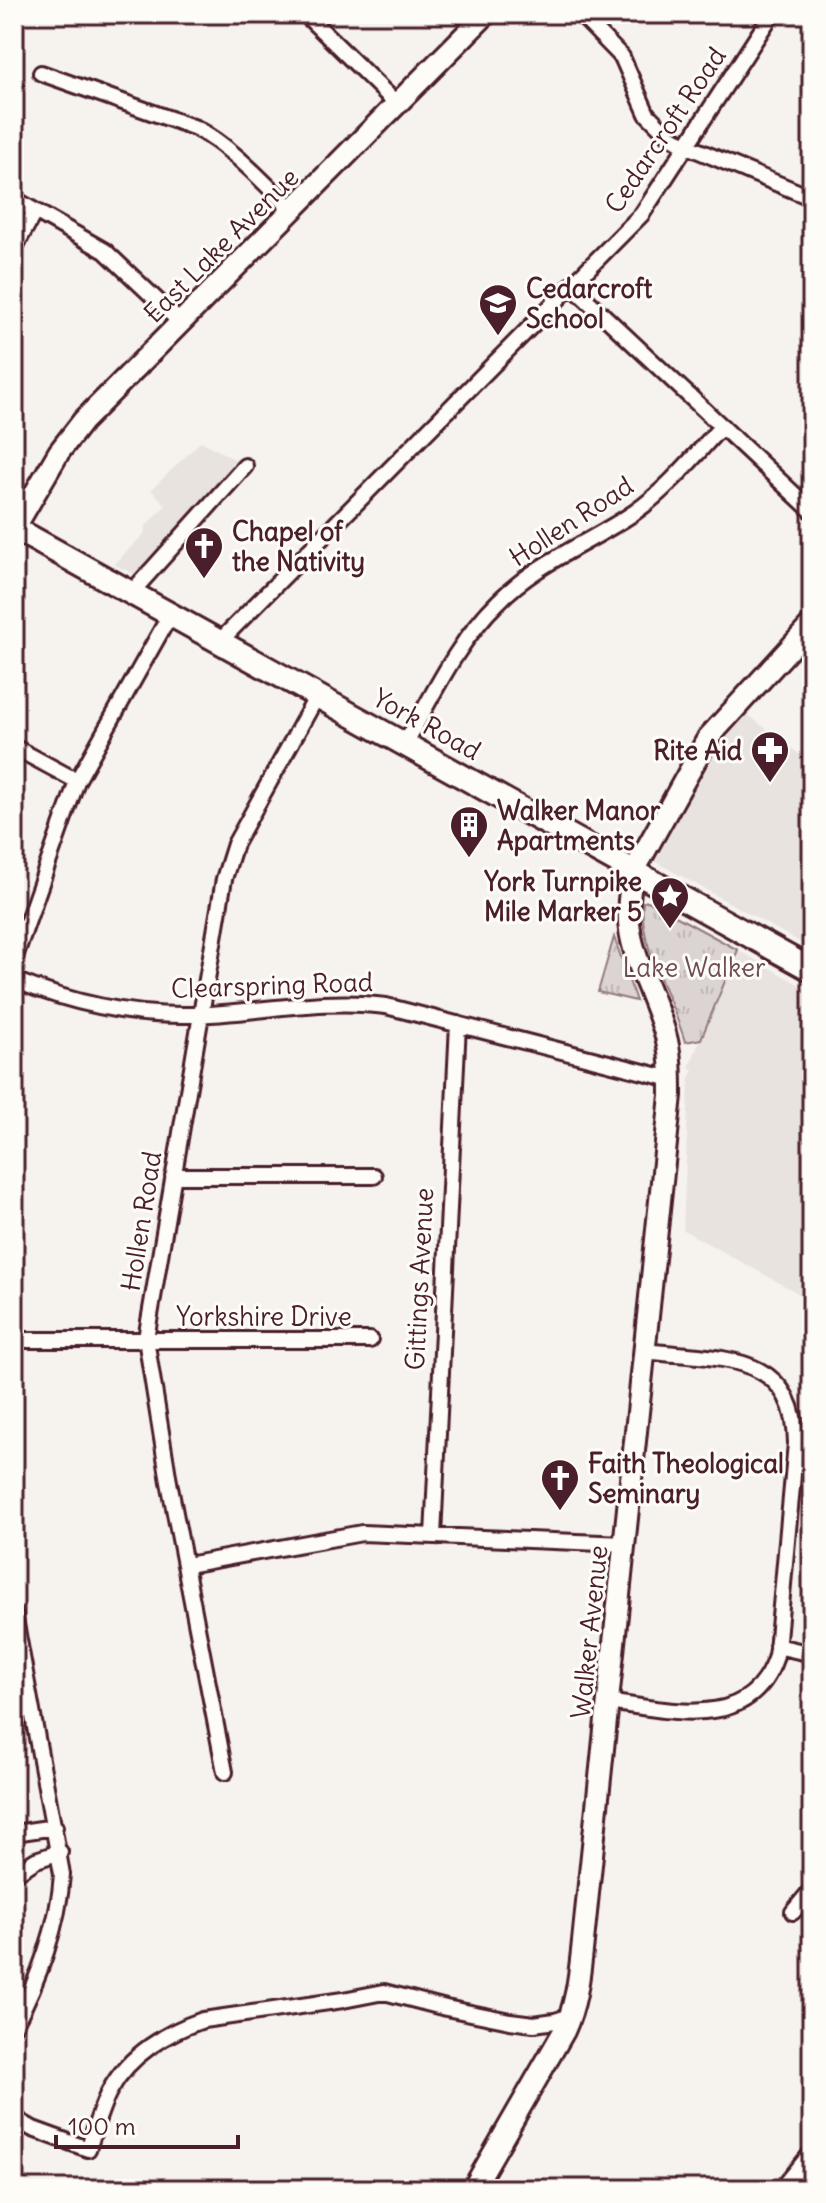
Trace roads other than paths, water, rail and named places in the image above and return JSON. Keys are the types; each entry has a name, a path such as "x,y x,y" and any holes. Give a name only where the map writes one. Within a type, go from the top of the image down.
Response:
{"main road":[{"name":"York Road","path":"14,529 812,970"}],"street":[{"path":"305,14 397,104"},
{"name":"East Lake Avenue","path":"14,529 59,452 77,428 486,14"},
{"path":"580,14 622,57 647,114 667,134 687,146 812,198"},
{"name":"Cedarcroft Road","path":"219,642 642,214 772,14"},
{"path":"41,73 209,135 235,155 292,210"},
{"path":"14,199 105,251 181,323"},
{"path":"14,249 35,211"},
{"path":"572,286 812,511"},
{"name":"Hollen Road","path":"405,744 466,639 499,600 549,561 639,509 722,426"},
{"path":"131,593 245,466"},
{"path":"14,960 77,781 170,615"},
{"path":"634,871 708,738 812,624"},
{"name":"Hollen Road","path":"225,1772 169,1482 146,1339 224,879 231,853 317,696"},
{"path":"14,747 77,781"},
{"name":"Walker Avenue","path":"473,2189 550,2059 571,2016 582,1951 671,1079 666,1036 628,930 627,909 634,871"},
{"name":"Clearspring Road","path":"14,980 48,994 95,1006 200,1014 360,1003 386,1006 671,1079"},
{"name":"Gittings Avenue","path":"433,1536 458,1024"},
{"path":"173,1176 374,1176"},
{"name":"Yorkshire Drive","path":"14,1340 370,1340"},
{"path":"606,1702 686,1712 716,1711 733,1706 762,1682 777,1646 796,1443 796,1421 790,1402 766,1372 747,1363 645,1351"},
{"path":"187,1565 339,1536 379,1533 625,1544"},
{"path":"14,1613 62,1874 57,1906 36,1976 14,2026"},
{"path":"777,1646 812,1654"},
{"path":"14,1833 55,1827"},
{"path":"14,1874 36,1860 60,1852"},
{"path":"793,1912 812,1889"},
{"path":"14,2118 33,2129 88,2149 109,2091 125,2068 159,2039 203,2020 384,1992 510,2021 534,2024 571,2016"},
{"path":"782,2189 812,2152"}],"place":[{"name":"Cedarcroft School","path":"498,337"},
{"name":"Chapel of the Nativity","path":"204,580"},
{"name":"Rite Aid","path":"770,784"},
{"name":"Walker Manor Apartments","path":"469,859"},
{"name":"York Turnpike Mile Marker 5","path":"670,930"},
{"name":"Faith Theological Seminary","path":"560,1512"}],"park label":[{"name":"Lake Walker","path":"694,967"}]}
